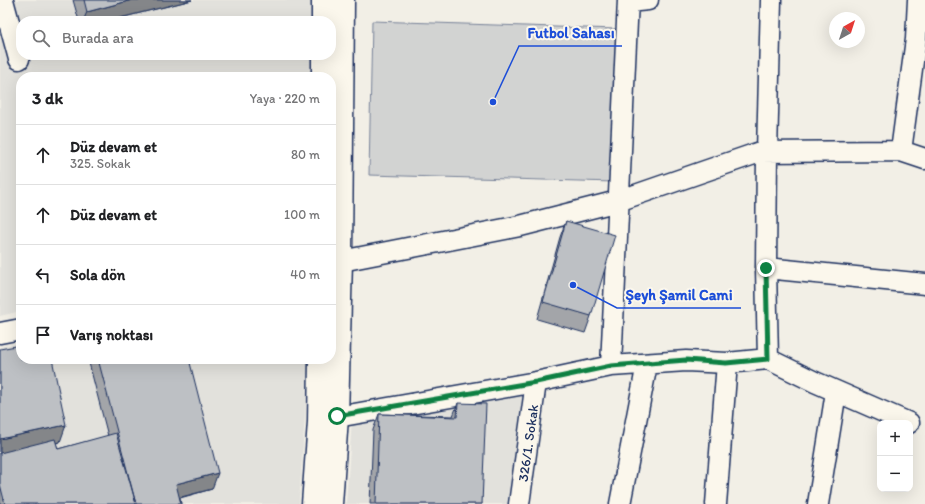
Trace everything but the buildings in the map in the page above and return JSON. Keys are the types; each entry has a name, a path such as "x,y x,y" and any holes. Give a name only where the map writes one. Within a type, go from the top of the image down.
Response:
{"main road":[{"path":"323,0 323,16"},
{"path":"331,504 337,416 336,262 343,0"},
{"path":"323,60 323,72"},
{"path":"313,504 320,364"}],"street":[{"path":"3,0 16,51"},
{"path":"611,366 628,1 648,0"},
{"path":"768,359 766,268 771,0"},
{"path":"901,151 916,39 918,0"},
{"path":"336,262 520,226 618,201 760,152 901,151 925,158"},
{"path":"766,268 925,284"},
{"path":"0,334 16,330"},
{"path":"337,416 536,382 611,366 686,360 726,363 768,359 836,392 903,420"},
{"path":"716,504 726,363"},
{"path":"620,504 647,364"},
{"name":"326/1. Sokak","path":"519,504 536,382"},
{"path":"818,504 836,392"},
{"path":"913,424 925,430"}],"shaded area":[{"path":"0,0 317,0 317,16 16,16 16,60 316,60 316,72 16,72 16,312 0,316"},
{"path":"372,21 617,29 614,182 369,175"},
{"path":"16,343 16,364 309,364 299,504 0,504 0,347"},
{"path":"525,395 509,504 346,504 352,420"}],"place":[{"name":"Futbol Sahası","path":"493,102"},
{"name":"Şeyh Şamil Cami","path":"573,285"}],"route":[{"path":"337,416 536,382 611,366 686,360 726,363 768,359 766,268"}]}
